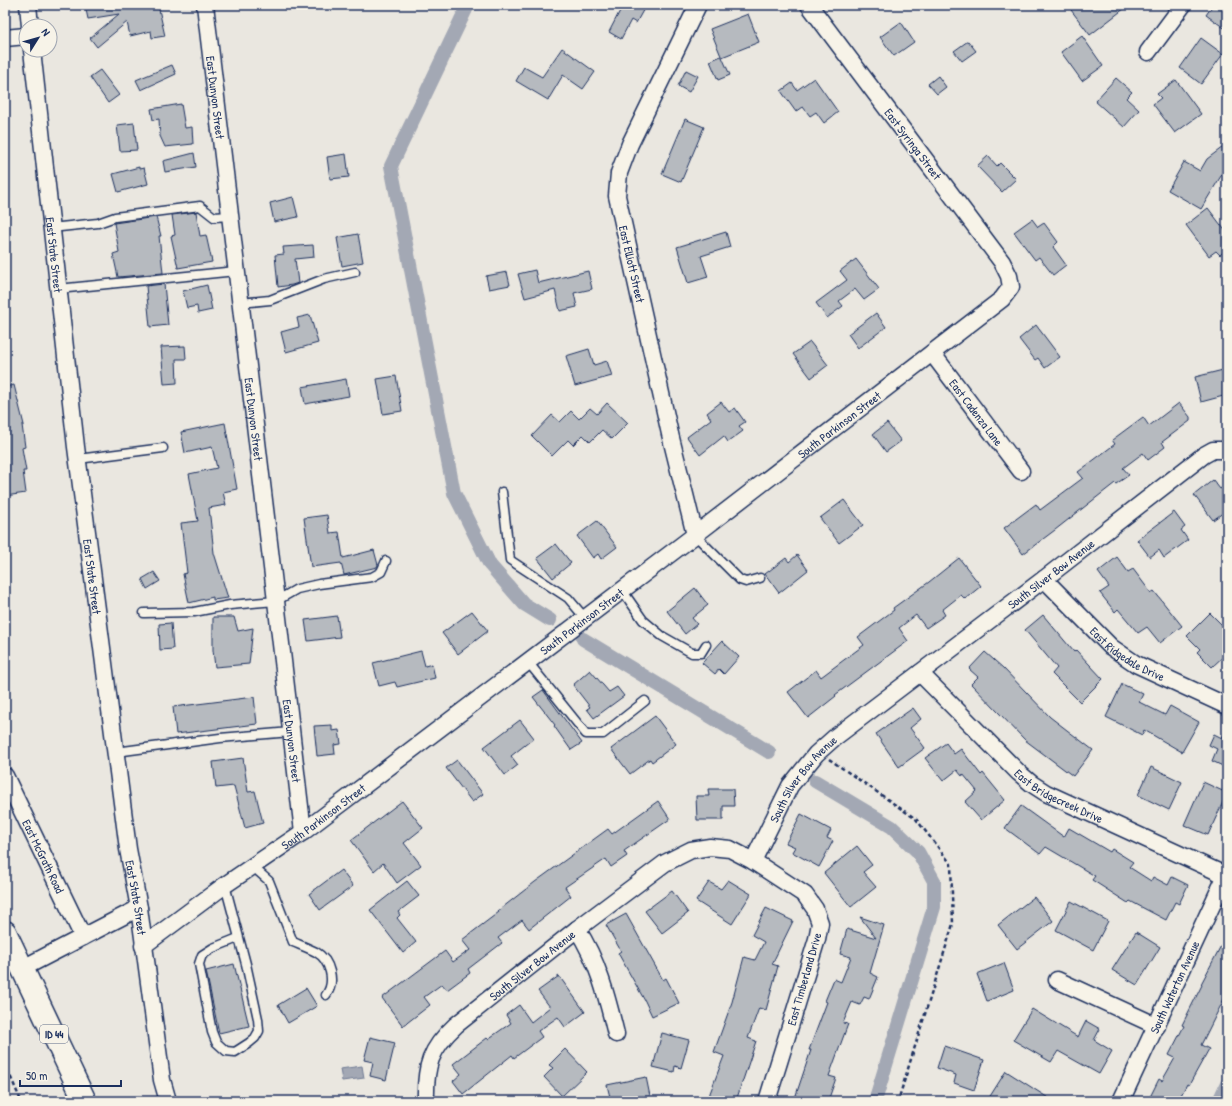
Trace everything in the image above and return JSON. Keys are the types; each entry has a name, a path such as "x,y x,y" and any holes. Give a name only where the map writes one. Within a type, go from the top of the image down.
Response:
{"highway":[{"name":"ID 44","path":"5,932 86,1101"}],"street":[{"path":"28,5 29,18"},
{"name":"East Dunyon Street","path":"205,5 303,832"},
{"name":"East Elliott Street","path":"695,535 670,434 617,196 619,173 630,144 698,5"},
{"name":"East Syringa Street","path":"809,5 1002,262 1009,276 1011,287"},
{"path":"1148,52 1183,5"},
{"path":"5,38 18,37"},
{"name":"East State Street","path":"33,58 78,459 128,849 139,908 162,1080 168,1101"},
{"name":"South Parkinson Street","path":"144,946 225,885 303,832 528,662 1002,299 1011,287"},
{"name":"East Cadenza Lane","path":"932,353 1022,471"},
{"name":"South Silver Bow Avenue","path":"426,1101 426,1078 429,1063 435,1048 456,1025 577,929 665,863 691,850 710,848 730,850 754,861 790,786 816,754 834,738 1044,579 1204,455 1213,450 1227,450"},
{"name":"East Ridgedale Drive","path":"1044,579 1111,647 1136,664 1227,706"},
{"name":"East Bridgecreek Drive","path":"920,673 1019,774 1032,784 1046,792 1227,875"},
{"name":"East McGrath Road","path":"5,776 82,937"},
{"name":"East Timberland Drive","path":"754,861 805,896 815,909 820,923 817,939 767,1101"},
{"name":"South Waterton Avenue","path":"1121,1101 1227,875"},
{"path":"23,968 139,908"},
{"path":"577,929 587,945 599,974 609,1003 616,1034"},
{"path":"1057,980 1157,1026"}],"lane":[{"path":"51,228 98,223 115,217 200,206 214,217 230,216"},
{"path":"58,289 236,271"},
{"path":"240,303 270,300 324,279 355,272"},
{"path":"78,459 163,448"},
{"path":"502,492 510,560 568,598 585,618"},
{"path":"695,535 740,580 746,582 760,578"},
{"path":"144,613 194,612 230,605 276,601 297,589 372,577 381,572 386,561"},
{"path":"622,590 643,620 662,636 692,653 701,653 706,645"},
{"path":"528,662 586,734 603,734 645,701"},
{"path":"116,752 220,738 291,732"},
{"path":"252,866 269,881 292,942 317,952 324,960 330,971 331,980 330,989 326,995"},
{"path":"225,885 238,938 258,1020 259,1031 255,1038 235,1052 226,1051 216,1042 212,1032 200,964 202,955 213,948 238,938"}],"path":[{"path":"816,754 829,759 916,819 951,864 953,924 898,1101"},
{"path":"5,1064 21,1101"}],"shaded area":[{"path":"362,1066 364,1078 342,1081 340,1069"}],"building":[{"path":"85,5 158,5 165,36 152,38 151,31 130,36 127,22 97,47 90,38 119,14 88,19"},
{"path":"623,5 646,5 636,23 631,20 621,39 609,32"},
{"path":"1077,5 1129,5 1090,35 1071,10"},
{"path":"1213,5 1227,5 1227,30 1206,15"},
{"path":"748,14 759,42 722,57 730,75 718,80 710,61 721,56 710,29"},
{"path":"901,22 914,42 894,56 880,37"},
{"path":"1082,36 1103,66 1082,81 1061,52"},
{"path":"1201,38 1223,54 1201,84 1180,68"},
{"path":"968,41 976,51 962,61 954,51"},
{"path":"562,48 595,72 583,89 563,75 548,100 516,81 524,67 542,77"},
{"path":"172,65 176,74 141,90 136,80"},
{"path":"100,70 119,95 108,103 90,77"},
{"path":"686,70 698,76 689,92 678,86"},
{"path":"938,76 946,87 937,94 928,84"},
{"path":"814,78 838,112 824,123 816,112 810,116 803,107 796,112 781,91 792,83 797,90"},
{"path":"1116,78 1132,92 1126,98 1139,110 1124,127 1095,101"},
{"path":"1176,80 1201,114 1175,133 1153,104 1161,98 1157,94"},
{"path":"181,104 185,128 192,127 193,144 165,147 160,136 159,119 153,120 151,109"},
{"path":"685,119 704,127 681,182 662,174"},
{"path":"134,123 137,150 120,151 117,125"},
{"path":"1227,144 1227,166 1201,209 1168,190 1184,162 1200,171 1207,159"},
{"path":"194,153 196,167 165,172 163,161"},
{"path":"346,154 349,177 330,179 327,157"},
{"path":"988,156 997,166 1000,163 1016,179 1002,192 977,166"},
{"path":"139,167 139,169 144,168 148,184 118,192 113,174"},
{"path":"293,197 298,217 274,222 270,203"},
{"path":"1208,208 1227,233 1227,249 1220,255 1216,251 1209,256 1186,225"},
{"path":"196,212 200,236 206,235 212,262 178,268 171,236 175,235 172,215"},
{"path":"156,217 161,236 159,236 163,273 118,277 113,254 119,252 114,223"},
{"path":"1032,219 1038,227 1044,223 1058,242 1053,247 1066,265 1053,275 1039,257 1035,260 1014,232"},
{"path":"726,232 730,247 701,256 708,277 688,283 677,247"},
{"path":"358,234 363,262 342,266 337,238"},
{"path":"313,245 314,257 295,259 298,283 278,287 275,255 284,254 283,247"},
{"path":"856,259 879,289 864,300 855,289 839,301 843,306 827,318 816,303 847,280 840,271"},
{"path":"535,270 538,283 588,271 592,289 574,293 577,307 560,311 555,290 525,298 518,274"},
{"path":"507,272 510,285 489,289 486,276"},
{"path":"164,284 168,325 150,327 146,286"},
{"path":"207,285 212,310 198,313 197,306 187,308 183,291"},
{"path":"876,313 886,327 858,348 848,334"},
{"path":"310,315 318,343 286,352 281,332 299,327 297,318"},
{"path":"1036,325 1060,357 1045,368 1038,358 1035,360 1019,339"},
{"path":"810,342 828,365 811,378 793,354"},
{"path":"185,346 186,359 176,359 177,383 164,384 161,347"},
{"path":"589,349 594,365 607,361 612,376 575,386 566,356"},
{"path":"1227,369 1227,395 1201,402 1195,377"},
{"path":"396,376 402,411 383,414 377,379"},
{"path":"346,379 349,396 305,404 302,387"},
{"path":"14,385 24,425 22,425 25,447 22,448 26,471 23,471 26,493 5,496 5,387"},
{"path":"721,402 729,412 735,408 745,422 739,426 743,431 728,442 724,436 700,455 687,437 711,419 707,413"},
{"path":"607,403 628,423 612,439 602,430 590,442 583,435 573,445 568,440 552,456 532,436 552,415 560,422 571,411 579,419 590,408 597,414"},
{"path":"1179,403 1190,417 1190,421 1162,442 1165,447 1148,460 1143,453 1123,468 1129,475 1116,484 1115,483 1023,554 1004,528 1036,504 1040,510 1083,478 1078,472 1115,444 1112,440 1143,417 1149,426"},
{"path":"225,423 237,489 223,492 226,505 209,508 214,553 228,598 213,600 213,597 189,603 183,574 187,573 181,523 198,521 189,474 217,468 212,447 185,453 181,432"},
{"path":"887,423 901,441 886,452 873,434"},
{"path":"1213,480 1220,489 1227,484 1227,510 1213,520 1194,495"},
{"path":"844,500 863,525 839,543 820,518"},
{"path":"1174,512 1185,527 1181,530 1188,540 1164,558 1159,550 1150,557 1137,540"},
{"path":"327,515 330,533 339,532 343,558 374,550 378,565 377,567 344,575 341,563 311,567 304,518"},
{"path":"597,521 617,547 601,559 598,554 593,558 577,536"},
{"path":"556,544 571,563 553,578 537,558"},
{"path":"797,555 808,570 779,593 765,574 786,558 789,562"},
{"path":"1117,557 1128,572 1133,569 1151,593 1154,591 1182,626 1160,643 1147,627 1138,633 1118,609 1115,612 1100,593 1109,587 1098,572"},
{"path":"959,558 981,586 965,599 961,595 942,610 945,615 926,628 916,615 899,628 908,641 835,695 836,696 808,718 788,692 816,670 821,677 864,645 858,637 894,610 893,608"},
{"path":"154,572 160,581 147,589 142,579"},
{"path":"695,588 708,605 692,618 697,624 685,634 667,611"},
{"path":"472,611 488,631 458,654 442,633"},
{"path":"1210,613 1227,630 1227,653 1212,667 1197,652 1200,649 1187,636"},
{"path":"1043,615 1074,652 1076,650 1103,679 1080,702 1052,674 1057,668 1025,630"},
{"path":"337,616 340,637 308,641 305,620"},
{"path":"213,617 234,617 238,631 253,628 249,664 215,667 213,650"},
{"path":"171,623 173,649 160,650 159,624"},
{"path":"722,641 739,657 724,674 719,669 715,674 702,663"},
{"path":"421,651 425,666 432,664 435,678 397,687 395,682 379,686 373,663"},
{"path":"985,652 1003,668 1050,717 1093,750 1073,776 1025,740 971,684 978,677 969,669"},
{"path":"590,670 609,692 617,687 624,696 594,718 587,709 590,707 573,685"},
{"path":"1122,684 1143,694 1139,702 1165,715 1170,706 1199,722 1182,752 1144,730 1142,735 1106,717"},
{"path":"543,690 582,743 571,750 554,726 555,725 533,697"},
{"path":"254,697 257,724 176,734 173,707"},
{"path":"913,708 921,719 910,728 925,748 899,767 876,734"},
{"path":"655,716 676,744 652,762 650,759 630,774 611,749"},
{"path":"520,720 534,738 511,756 518,765 505,775 484,747"},
{"path":"332,725 332,731 339,730 341,744 334,745 335,754 317,756 314,726"},
{"path":"1227,727 1227,768 1212,761 1217,749 1209,745 1214,734 1222,738"},
{"path":"946,743 954,754 961,749 981,775 983,773 1005,800 981,820 965,802 977,791 963,774 962,776 957,770 943,781 925,758"},
{"path":"243,758 248,792 255,791 263,823 245,828 234,786 216,788 213,762"},
{"path":"457,760 483,794 472,802 446,768"},
{"path":"1151,767 1182,782 1169,810 1138,795"},
{"path":"1203,782 1227,793 1208,835 1184,825"},
{"path":"708,789 733,789 734,806 723,806 723,820 697,820 696,796 709,796"},
{"path":"402,801 423,828 404,843 421,865 397,883 383,863 374,871 351,840"},
{"path":"658,801 670,819 624,851 627,856 611,867 606,859 565,887 571,896 529,929 522,920 498,938 502,943 468,969 470,973 447,990 442,984 424,997 430,1005 403,1026 382,998 445,951 453,962 470,950 462,940 499,912 498,911 608,829 612,834"},
{"path":"1021,806 1064,837 1069,828 1110,852 1112,849 1133,862 1129,867 1151,881 1153,877 1168,885 1172,877 1188,885 1179,904 1175,902 1166,920 1130,901 1128,903 1092,880 1095,876 1046,847 1040,854 1005,828"},
{"path":"801,814 831,830 827,838 833,841 819,867 792,852 795,847 786,843"},
{"path":"857,846 872,865 863,872 876,887 851,907 824,873"},
{"path":"341,870 353,886 320,910 309,894"},
{"path":"728,880 751,894 732,924 696,901 709,882 721,889"},
{"path":"407,881 419,896 398,912 400,915 397,918 416,942 403,953 370,910"},
{"path":"672,891 688,913 662,933 645,911"},
{"path":"1034,897 1053,921 1017,949 998,925"},
{"path":"1071,901 1108,921 1093,950 1056,930"},
{"path":"766,908 793,921 772,964 778,966 766,1010 759,1008 748,1038 756,1041 736,1101 707,1101 724,1056 714,1052 732,1002 744,957 755,960 764,942 752,935"},
{"path":"626,914 663,980 666,978 679,1003 652,1016 618,953 621,951 606,925"},
{"path":"860,917 884,925 870,973 878,977 869,999 864,997 860,1005 852,1002 843,1023 848,1024 829,1076 836,1078 828,1101 794,1101 811,1050 809,1050 827,1002 825,1001 834,979 841,982 851,957 840,954 847,929 876,938"},
{"path":"1136,932 1160,947 1137,985 1112,970"},
{"path":"1227,934 1227,993 1201,1045 1209,1049 1189,1085 1187,1084 1178,1101 1148,1101 1159,1079 1162,1081 1175,1058 1169,1055 1184,1026 1182,1025 1202,985 1201,984"},
{"path":"1004,963 1014,990 987,1001 977,974"},
{"path":"234,964 249,1026 219,1033 206,971"},
{"path":"559,976 585,1012 565,1027 558,1017 538,1031 542,1037 514,1058 512,1055 463,1094 453,1081 461,1074 453,1064 487,1038 488,1039 511,1023 506,1015 519,1005 531,1022 550,1007 538,991"},
{"path":"306,988 317,1006 288,1023 278,1005"},
{"path":"1032,1009 1078,1037 1086,1021 1100,1029 1094,1040 1112,1051 1099,1074 1058,1051 1051,1062 1013,1040"},
{"path":"662,1033 689,1040 681,1068 675,1066 674,1072 653,1067"},
{"path":"370,1037 395,1043 386,1080 370,1076 373,1062 364,1060"},
{"path":"944,1046 984,1060 974,1090 954,1083 956,1075 937,1068"},
{"path":"565,1049 587,1072 562,1096 544,1077 553,1068 549,1065"},
{"path":"1006,1071 1053,1101 987,1101"},
{"path":"646,1077 651,1101 611,1101 607,1085"}],"waterway":[{"path":"468,5 391,166 454,493 490,565 524,604 550,620"},
{"path":"583,639 769,752"},
{"path":"815,781 892,827 918,852 934,881 934,907 875,1101"},
{"path":"1219,1101 1227,1084"}]}
